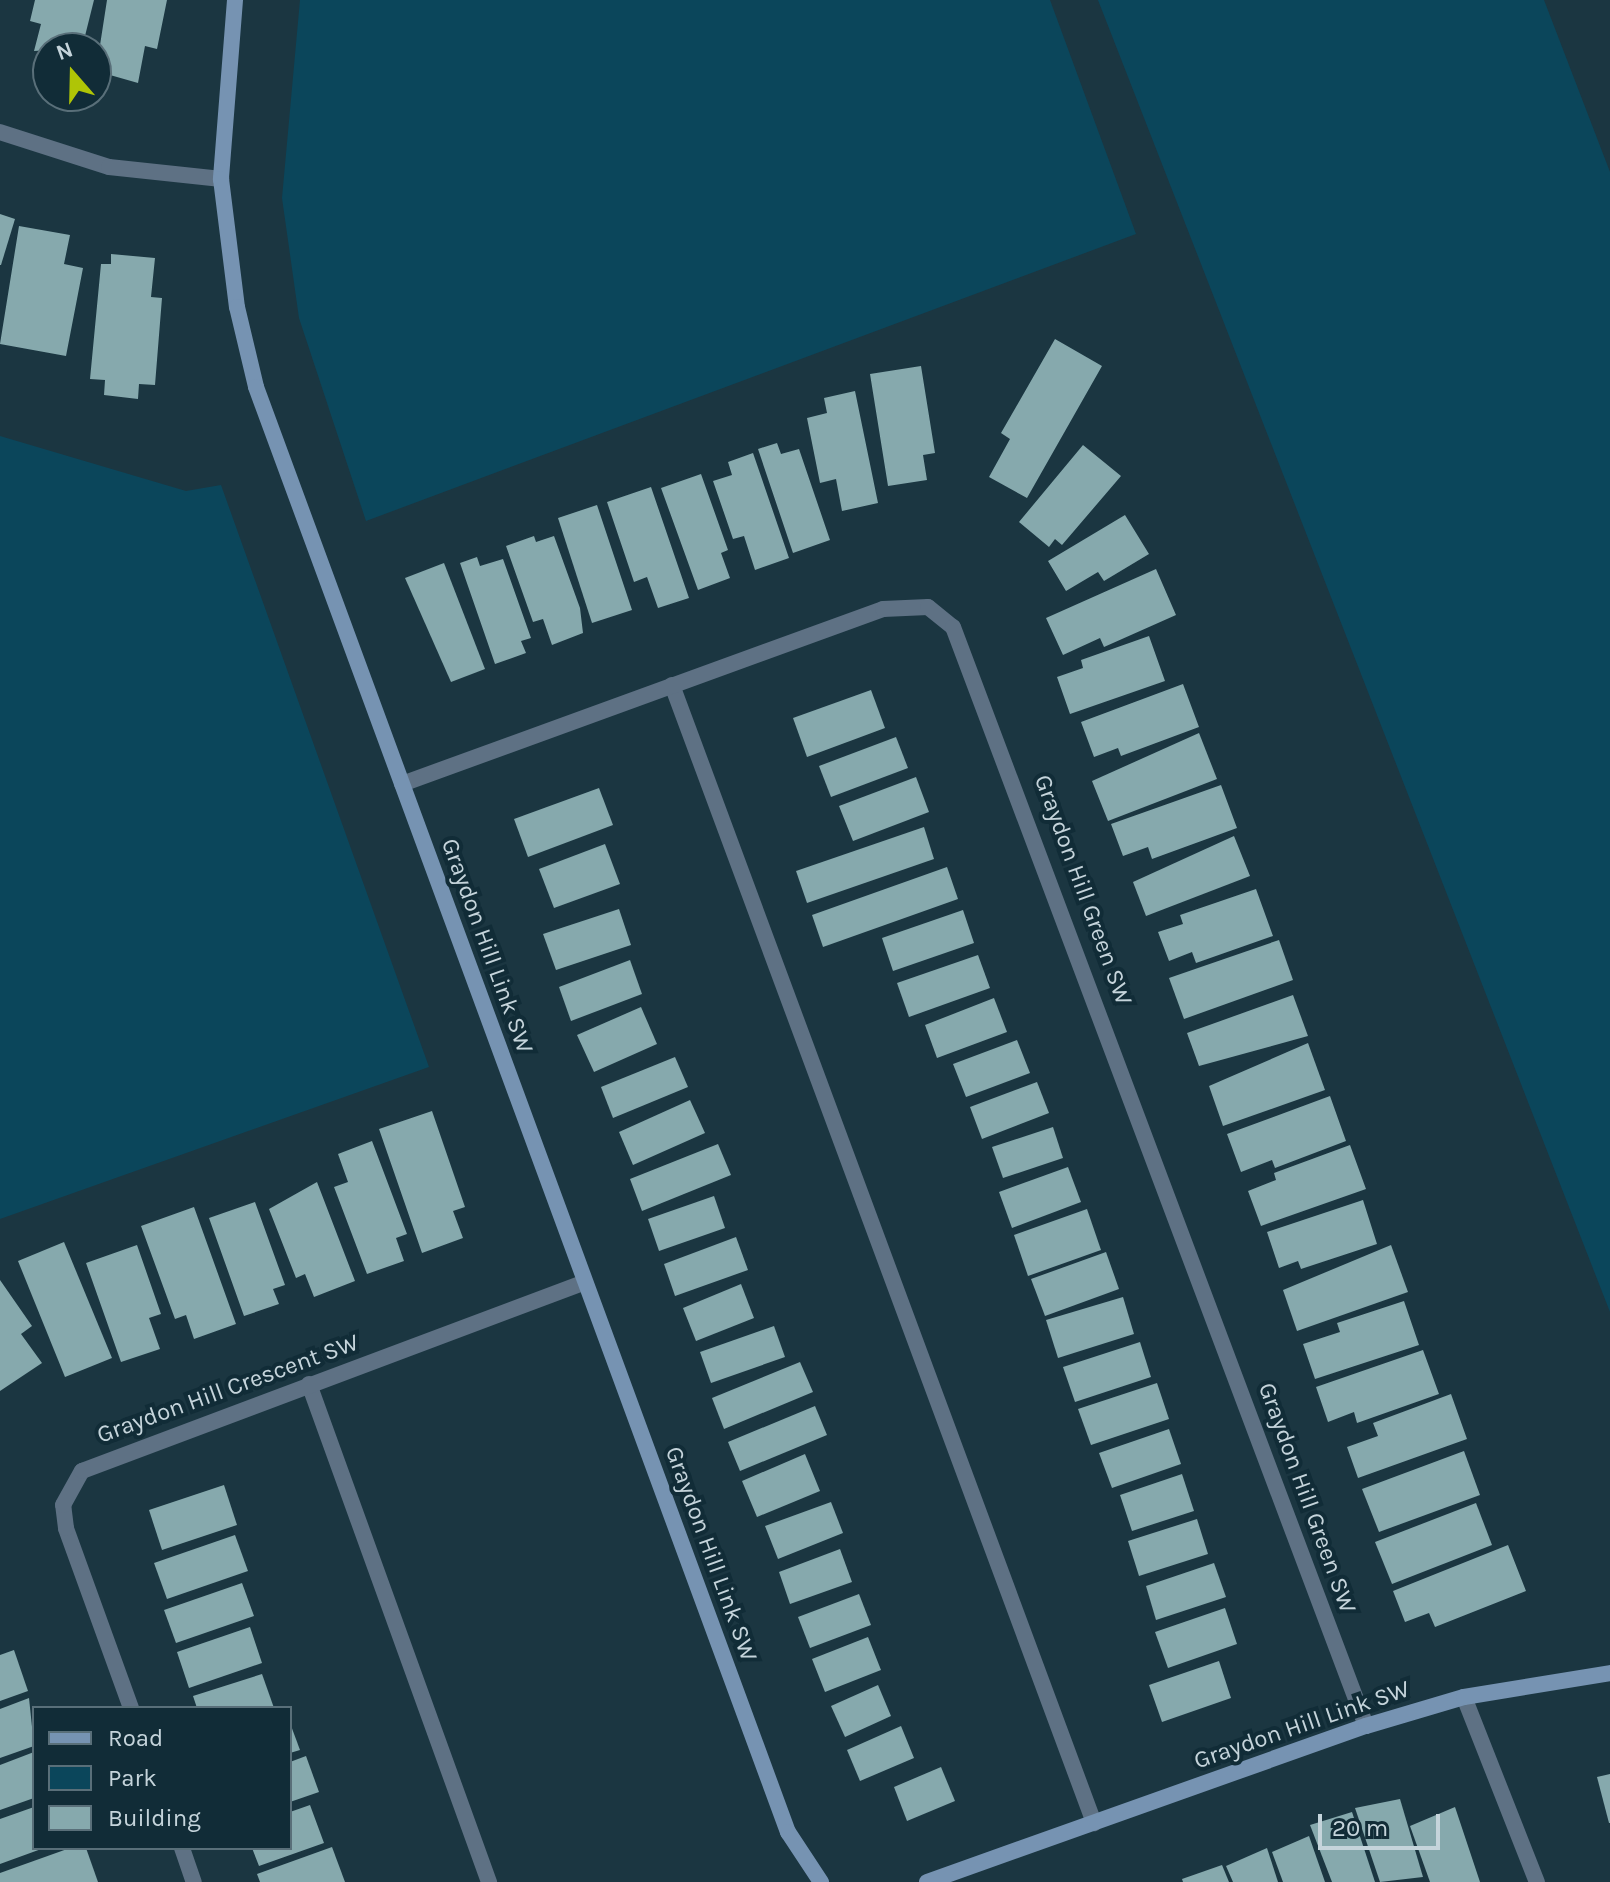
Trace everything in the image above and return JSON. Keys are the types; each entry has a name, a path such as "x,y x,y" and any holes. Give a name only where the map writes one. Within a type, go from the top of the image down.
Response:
{"street":[{"name":"Graydon Hill Link SW","path":"235,0 221,179 237,307 256,387 788,1832 821,1882"},
{"path":"0,132 109,167 221,179"},
{"name":"Graydon Hill Green SW","path":"402,784 883,609 928,607 953,627 1366,1726"},
{"path":"672,685 1094,1823"},
{"name":"Graydon Hill Crescent SW","path":"130,1706 66,1528 69,1486 106,1459 585,1282"},
{"path":"309,1384 489,1882"},
{"name":"Graydon Hill Link SW","path":"927,1882 1366,1726 1464,1697 1610,1673"},
{"path":"1464,1697 1537,1882"},
{"path":"183,1850 194,1882"}],"green space":[{"path":"300,0 1050,0 1136,234 366,521 299,318 282,198"},
{"path":"1098,0 1544,0 1610,172 1610,1312"},
{"path":"0,436 186,491 221,485 429,1067 0,1219"}],"building":[{"path":"35,0 94,0 86,32 39,32 41,24 30,21"},
{"path":"107,0 167,0 157,49 145,46 138,83 112,76 112,32 102,32"},
{"path":"0,214 15,219 1,265 0,265"},
{"path":"19,226 70,235 64,264 83,268 66,356 0,344"},
{"path":"111,254 155,258 151,297 162,298 155,385 139,384 138,399 104,395 105,380 90,379 101,264 111,264"},
{"path":"1055,339 1102,366 1027,498 989,477 1010,439 1001,433"},
{"path":"921,366 935,453 923,455 927,480 888,486 870,374"},
{"path":"855,391 878,503 842,511 836,479 820,483 807,418 827,413 824,398"},
{"path":"777,443 781,454 799,449 830,540 793,553 758,449"},
{"path":"1083,445 1121,476 1062,545 1055,539 1049,547 1019,522"},
{"path":"753,453 789,558 755,570 744,536 733,539 713,481 732,475 728,462"},
{"path":"701,474 728,550 721,553 730,578 698,590 661,488"},
{"path":"651,487 689,598 658,608 647,577 634,582 607,502"},
{"path":"597,505 632,610 592,623 558,518"},
{"path":"1125,515 1149,554 1104,581 1098,572 1066,591 1048,561"},
{"path":"534,536 536,542 554,536 580,608 583,633 552,645 543,619 533,622 506,546"},
{"path":"477,557 480,566 503,559 531,638 521,641 526,653 495,664 460,563"},
{"path":"444,563 485,669 451,682 405,578"},
{"path":"1156,569 1176,615 1104,647 1100,638 1063,655 1046,618"},
{"path":"1149,636 1165,681 1070,714 1057,677 1083,668 1081,660"},
{"path":"1183,684 1199,727 1121,756 1118,748 1094,757 1081,722"},
{"path":"871,690 885,728 807,757 793,718"},
{"path":"1199,733 1217,779 1108,821 1092,781"},
{"path":"896,737 908,768 831,797 819,766"},
{"path":"916,777 929,812 853,841 839,806"},
{"path":"1221,785 1237,828 1152,859 1148,847 1123,856 1111,824"},
{"path":"599,788 613,825 528,857 514,819"},
{"path":"924,827 934,859 807,903 796,871"},
{"path":"1234,836 1250,876 1146,916 1133,882"},
{"path":"605,844 620,884 554,908 539,869"},
{"path":"947,867 958,899 823,947 812,915"},
{"path":"1256,889 1273,936 1196,963 1192,952 1169,961 1158,932 1183,924 1180,915"},
{"path":"619,909 631,945 556,970 543,934"},
{"path":"963,910 974,943 893,971 882,938"},
{"path":"1279,940 1293,980 1184,1019 1169,978"},
{"path":"978,955 990,988 909,1017 897,983"},
{"path":"630,960 642,994 571,1021 559,987"},
{"path":"1293,995 1308,1036 1199,1066 1187,1033"},
{"path":"994,998 1007,1032 937,1058 925,1025"},
{"path":"641,1007 657,1044 594,1072 577,1035"},
{"path":"1017,1040 1030,1073 966,1097 953,1064"},
{"path":"1308,1043 1325,1090 1223,1126 1209,1086"},
{"path":"675,1057 688,1087 613,1118 601,1087"},
{"path":"1037,1082 1049,1113 982,1139 970,1107"},
{"path":"1330,1096 1346,1141 1275,1168 1272,1160 1241,1172 1227,1134"},
{"path":"690,1100 705,1133 633,1165 619,1132"},
{"path":"432,1111 465,1207 453,1211 463,1238 422,1253 379,1129"},
{"path":"1053,1127 1063,1158 1003,1178 992,1147"},
{"path":"372,1141 407,1234 396,1238 404,1261 367,1274 334,1187 348,1182 338,1154"},
{"path":"718,1144 731,1175 642,1211 630,1179"},
{"path":"1350,1145 1366,1189 1261,1226 1248,1191 1276,1180 1274,1173"},
{"path":"1068,1167 1081,1202 1012,1228 999,1192"},
{"path":"317,1182 355,1281 314,1297 305,1274 296,1278 269,1209"},
{"path":"714,1196 725,1228 659,1251 648,1219"},
{"path":"1363,1200 1377,1244 1301,1269 1298,1261 1279,1268 1267,1232"},
{"path":"255,1202 285,1285 273,1289 279,1304 244,1316 209,1218"},
{"path":"194,1207 236,1324 194,1339 186,1315 175,1319 141,1226"},
{"path":"1087,1209 1101,1250 1028,1276 1014,1235"},
{"path":"736,1237 748,1270 675,1296 664,1264"},
{"path":"64,1242 112,1358 65,1377 18,1261"},
{"path":"137,1245 161,1314 149,1318 160,1349 121,1362 86,1263"},
{"path":"1391,1245 1408,1292 1297,1331 1283,1290"},
{"path":"1106,1252 1119,1289 1045,1316 1031,1279"},
{"path":"0,1280 32,1326 21,1334 42,1363 0,1391"},
{"path":"741,1284 754,1318 696,1341 683,1308"},
{"path":"1123,1297 1134,1334 1058,1358 1046,1320"},
{"path":"1404,1301 1419,1345 1315,1379 1303,1344 1340,1332 1337,1323"},
{"path":"774,1326 785,1357 711,1383 700,1352"},
{"path":"1140,1342 1151,1377 1075,1402 1063,1367"},
{"path":"1423,1350 1439,1394 1357,1423 1354,1412 1328,1422 1316,1387"},
{"path":"800,1362 813,1392 724,1429 712,1398"},
{"path":"1157,1383 1169,1419 1091,1445 1078,1409"},
{"path":"1451,1394 1467,1439 1358,1478 1347,1447 1378,1436 1373,1423"},
{"path":"815,1406 827,1435 740,1471 728,1442"},
{"path":"1169,1429 1181,1464 1112,1488 1099,1453"},
{"path":"1464,1451 1480,1495 1379,1532 1362,1489"},
{"path":"805,1454 820,1491 757,1517 742,1481"},
{"path":"1182,1474 1194,1511 1132,1531 1120,1495"},
{"path":"224,1485 237,1525 162,1550 149,1510"},
{"path":"831,1502 843,1533 778,1559 765,1526"},
{"path":"1476,1503 1492,1545 1392,1584 1375,1542"},
{"path":"1197,1519 1208,1554 1139,1576 1128,1541"},
{"path":"235,1535 248,1571 167,1599 154,1563"},
{"path":"1508,1545 1526,1591 1435,1627 1429,1613 1405,1622 1393,1591"},
{"path":"840,1549 852,1582 790,1604 779,1572"},
{"path":"1214,1563 1226,1597 1156,1620 1146,1586"},
{"path":"242,1583 254,1616 176,1643 164,1610"},
{"path":"859,1594 871,1625 810,1648 798,1617"},
{"path":"1225,1608 1237,1644 1168,1668 1155,1632"},
{"path":"250,1627 262,1663 189,1688 177,1652"},
{"path":"868,1637 881,1670 825,1692 812,1659"},
{"path":"14,1650 28,1691 0,1701 0,1655"},
{"path":"1219,1661 1231,1698 1162,1722 1149,1685"},
{"path":"262,1674 273,1706 196,1706 193,1696"},
{"path":"878,1685 891,1716 845,1737 831,1706"},
{"path":"29,1698 32,1747 0,1758 0,1709"},
{"path":"901,1726 914,1758 860,1781 847,1750"},
{"path":"292,1728 300,1750 292,1752"},
{"path":"32,1753 32,1799 0,1810 0,1765"},
{"path":"306,1756 319,1792 292,1801 292,1761"},
{"path":"941,1767 955,1801 907,1821 894,1787"},
{"path":"1610,1774 1610,1823 1609,1823 1597,1777"},
{"path":"1400,1799 1423,1877 1380,1882 1355,1808"},
{"path":"310,1805 324,1843 259,1866 253,1850 292,1850 292,1811"},
{"path":"1455,1807 1480,1882 1430,1882 1410,1826"},
{"path":"32,1808 32,1850 38,1850 0,1864 0,1819"},
{"path":"1352,1812 1375,1882 1332,1882 1310,1825"},
{"path":"1309,1836 1325,1882 1283,1882 1272,1852"},
{"path":"332,1847 345,1882 260,1882 257,1874"},
{"path":"1267,1848 1278,1882 1233,1882 1226,1866"},
{"path":"64,1850 87,1850 98,1882 0,1882 0,1873"},
{"path":"1222,1865 1229,1882 1183,1882 1182,1879"}]}
